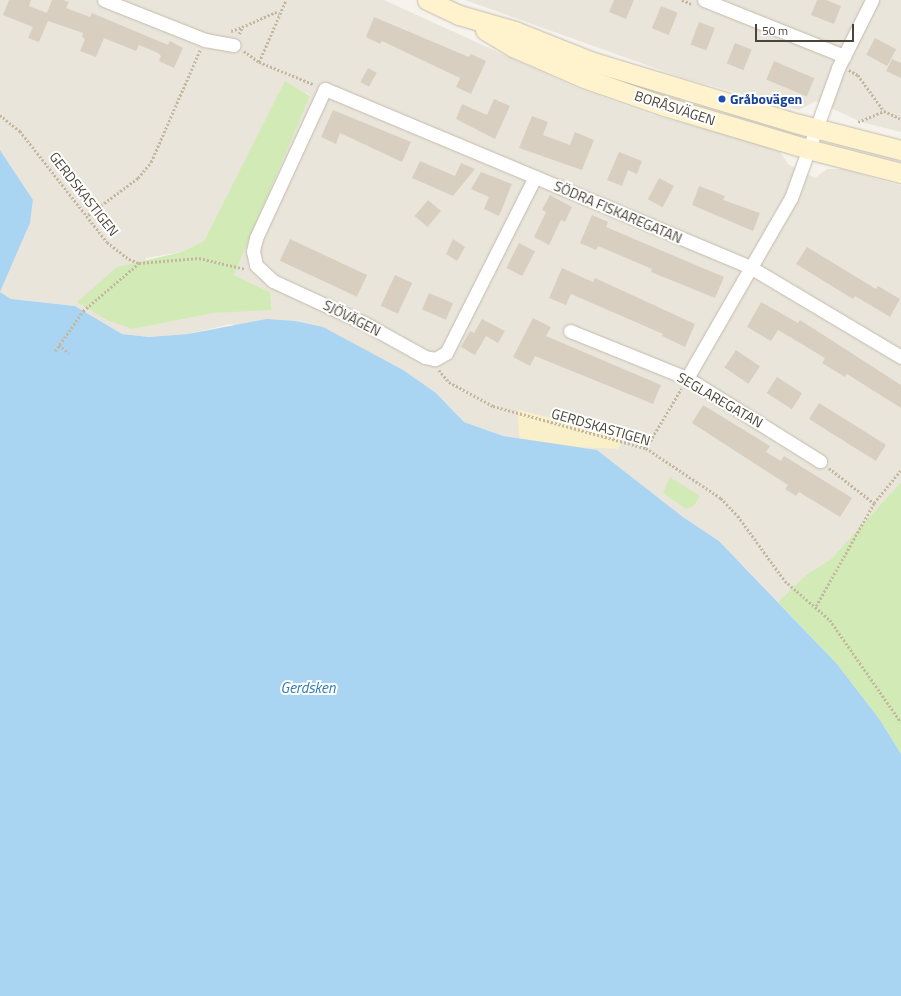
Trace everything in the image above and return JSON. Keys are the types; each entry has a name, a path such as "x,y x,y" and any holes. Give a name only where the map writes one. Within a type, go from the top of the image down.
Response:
{"main road":[{"name":"BORÅSVÄGEN","path":"427,0 459,15 513,47 584,78 664,106 808,149 901,173"},
{"name":"BORÅSVÄGEN","path":"459,15 515,31 590,61 817,128 901,150"}],"street":[{"path":"104,0 205,40 234,44"},
{"path":"704,0 847,61"},
{"path":"687,378 790,198 808,149 872,0"},
{"path":"256,265 254,250 256,238 325,89"},
{"name":"SÖDRA FISKAREGATAN","path":"325,89 750,267 901,357"},
{"path":"435,359 446,353 535,177"},
{"name":"SJÖVÄGEN","path":"256,265 273,281 364,323 425,357 435,359"},
{"name":"SEGLAREGATAN","path":"570,331 687,378 820,461"}],"path":[{"path":"259,62 286,0"},
{"path":"280,14 275,12 242,27 234,44 259,62 325,89"},
{"path":"88,216 130,185 151,162 205,40"},
{"path":"846,76 847,61"},
{"path":"846,136 848,126 884,112"},
{"name":"GERDSKASTIGEN","path":"0,115 20,131 107,242 117,251 139,263"},
{"path":"55,351 83,311 139,263 199,258 244,270 256,265"},
{"path":"58,345 69,354"},
{"name":"GERDSKASTIGEN","path":"435,359 442,374 449,382 480,401 517,414 646,448 721,498 738,516 785,581 816,606 830,620 901,722"},
{"path":"646,448 687,378"},
{"path":"820,461 874,504"},
{"path":"816,606 874,504 901,470"}],"shaded area":[{"path":"0,0 384,0 575,87 653,115 752,142 780,152 788,164 815,178 827,169 843,169 901,186 901,482 831,559 806,575 778,602 719,541 683,517 597,450 503,436 464,422 436,393 231,324 188,334 149,337 122,334 75,306 11,299 0,292 30,223 33,200 0,150","holes":["285,82 310,95 234,275 270,292 272,309 214,313 133,329 146,258 182,252 204,241"]},
{"path":"465,0 901,0 901,132 861,122 816,101 799,110 680,77"}],"green space":[{"path":"285,81 310,96 234,275 270,292 272,310 214,313 133,329 107,320 77,302 117,267 182,252 204,241"},
{"path":"670,477 700,496 694,506 686,509 663,493"},
{"path":"901,482 901,754 880,720 837,664 778,602 806,575 831,559"}],"sand":[{"path":"517,410 628,435 617,449 520,444"}],"water":[{"path":"0,150 33,200 30,223 0,292"},
{"name":"Gerdsken","path":"0,292 11,299 75,306 122,334 149,337 188,334 267,319 295,321 323,327 403,370 436,393 464,422 503,436 597,450 683,517 719,541 837,664 880,720 901,754 901,996 0,996"}],"building":[{"path":"9,0 31,0 29,6 47,13 52,0 63,0 69,2 66,8 90,17 92,13 168,45 170,41 183,48 174,68 159,61 161,56 158,53 139,45 136,51 104,38 96,57 80,51 85,39 82,37 83,33 48,21 39,42 28,38 33,27 3,15"},
{"path":"614,0 634,0 626,19 609,12"},
{"path":"817,0 826,0 841,6 834,24 811,15"},
{"path":"661,6 678,13 669,35 652,28"},
{"path":"374,17 469,57 471,54 486,61 471,94 456,87 460,78 382,41 380,44 366,37"},
{"path":"699,22 715,28 706,50 690,44"},
{"path":"875,38 896,49 887,66 866,55"},
{"path":"735,43 752,50 743,70 727,63"},
{"path":"892,59 901,63 901,78 886,71"},
{"path":"774,61 815,78 807,97 766,79"},
{"path":"368,68 377,73 369,87 360,82"},
{"path":"494,99 510,106 495,139 456,119 462,104 487,115"},
{"path":"333,110 411,142 402,162 340,133 336,144 321,137"},
{"path":"532,116 548,122 543,135 570,145 575,132 594,140 582,170 519,148"},
{"path":"619,152 642,161 637,174 628,170 622,186 607,180"},
{"path":"420,161 455,176 461,163 475,169 453,196 412,178"},
{"path":"481,172 512,184 499,216 484,209 489,197 471,189"},
{"path":"659,178 674,186 663,207 648,199"},
{"path":"699,186 725,196 723,200 760,213 753,231 692,205"},
{"path":"550,195 572,207 565,222 561,220 549,245 534,237 546,212 542,210"},
{"path":"428,200 441,211 428,227 415,216"},
{"path":"592,215 608,222 606,227 724,277 715,298 651,272 652,269 598,246 596,250 580,243"},
{"path":"290,239 367,275 357,297 280,261"},
{"path":"453,239 465,247 457,261 446,254"},
{"path":"519,243 535,251 522,276 506,268"},
{"path":"807,247 876,289 878,286 900,299 890,317 855,296 853,299 796,264"},
{"path":"562,268 593,282 595,278 695,324 685,347 662,336 663,334 571,294 566,305 549,298"},
{"path":"395,275 412,283 398,314 381,306"},
{"path":"429,293 453,303 446,320 422,310"},
{"path":"761,302 798,323 800,320 901,385 901,408 847,374 845,377 822,363 825,358 778,330 771,341 747,327"},
{"path":"533,318 551,327 546,336 661,385 653,404 535,356 530,366 513,357"},
{"path":"482,319 505,331 498,343 486,336 475,355 461,347 470,331 474,333"},
{"path":"736,350 760,366 748,384 724,367"},
{"path":"777,377 802,393 792,409 767,393"},
{"path":"819,403 886,445 876,461 809,419"},
{"path":"703,405 770,446 766,452 781,461 784,456 852,498 840,517 799,492 796,496 785,489 788,485 692,423"}],"place":[{"name":"Gråbovägen","path":"722,99"}]}
